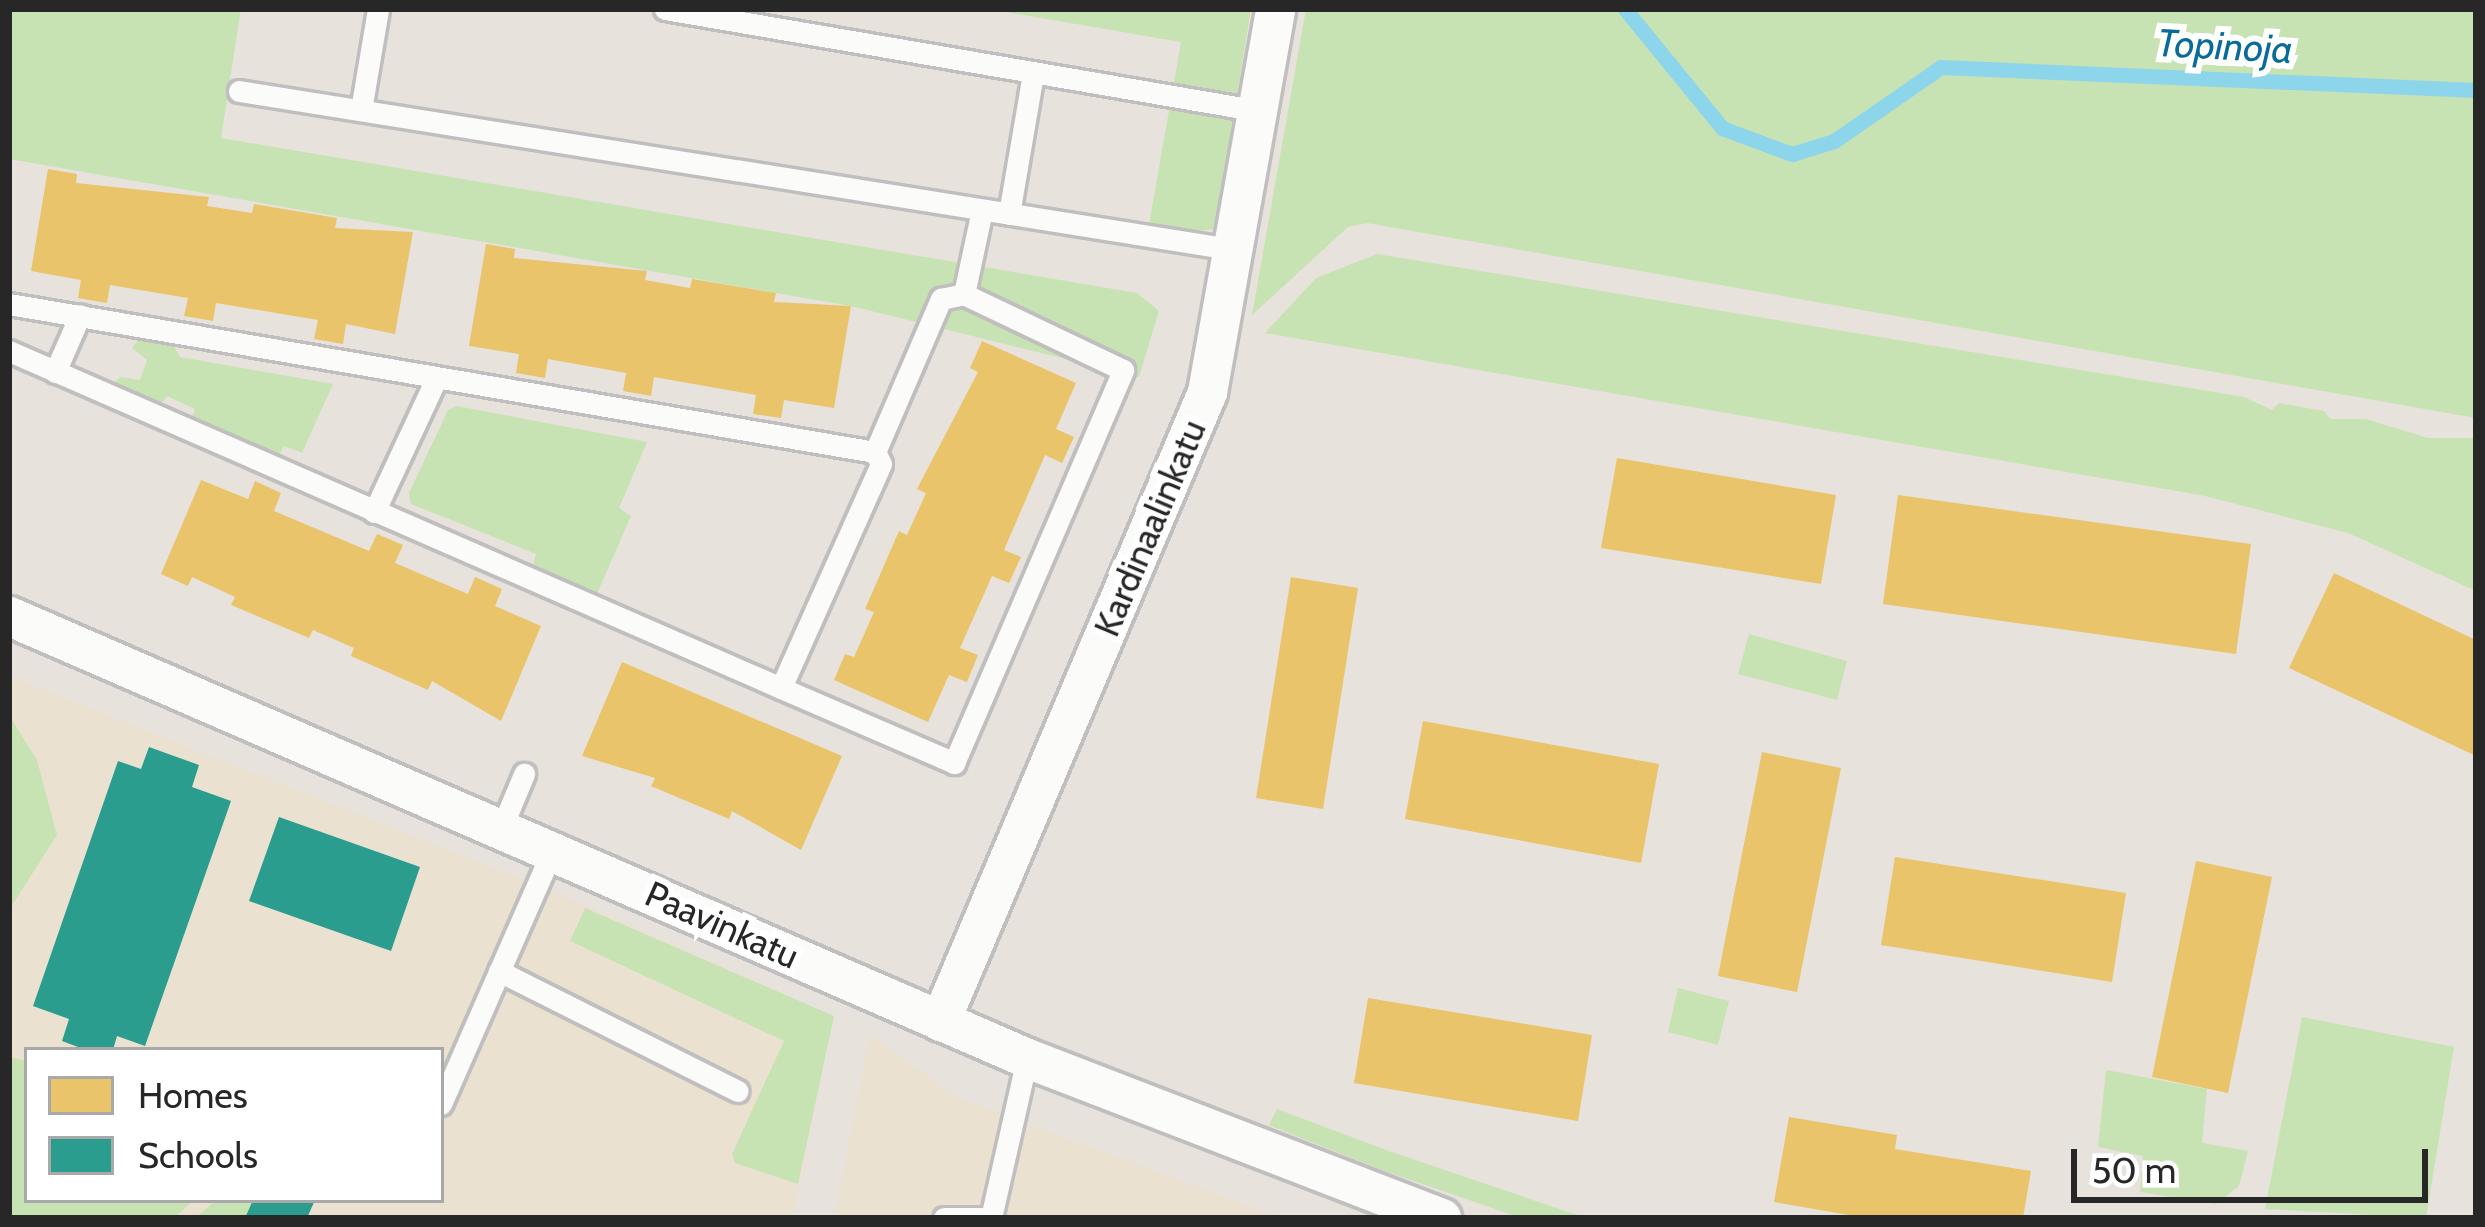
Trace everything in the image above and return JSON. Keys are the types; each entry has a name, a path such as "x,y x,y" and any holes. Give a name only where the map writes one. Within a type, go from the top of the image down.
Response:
{"street":[{"name":"Kardinaalinkatu","path":"940,1021 1207,392 1238,250 1275,9"},
{"name":"Paavinkatu","path":"9,616 1027,1058 1442,1218"}],"lane":[{"path":"361,110 379,9"},
{"path":"665,9 1260,111"},
{"path":"1009,214 1033,74"},
{"path":"239,91 1238,250"},
{"path":"964,294 982,210"},
{"path":"9,351 374,512 953,763 1124,370 964,294 940,298 875,452 881,464 781,688"},
{"path":"9,304 875,452"},
{"path":"55,371 80,315"},
{"path":"374,512 436,379"},
{"path":"500,829 524,773"},
{"path":"444,1097 551,851"},
{"path":"499,971 738,1091"},
{"path":"991,1218 1027,1058"},
{"path":"944,1218 981,1218"}],"shaded area":[{"path":"9,676 554,892 834,1016 792,1218 9,1218 9,910 57,835 37,760 9,715"},
{"path":"870,1035 956,1097 1281,1218 834,1218"}],"green space":[{"path":"9,9 241,9 221,138 1137,293 1159,311 1139,377 851,306 9,159"},
{"path":"988,9 1251,9 1215,229 1147,236 1181,42"},
{"path":"1306,9 2476,9 2476,418 1367,223 1348,227 1252,315"},
{"path":"1377,254 2244,397 2272,410 2279,403 2324,411 2330,419 2366,419 2428,438 2476,438 2476,591 2348,533 2205,496 1265,333 1316,278"},
{"path":"139,339 172,342 180,357 333,384 302,453 284,446 277,458 191,421 195,409 167,396 159,407 109,386 121,377 140,380 147,360 132,348"},
{"path":"457,406 647,442 619,508 631,516 596,596 532,569 536,554 411,504 409,493 448,410"},
{"path":"1749,634 1847,661 1837,700 1738,674"},
{"path":"9,715 37,760 57,835 9,910"},
{"path":"585,908 834,1016 798,1184 735,1163 732,1154 784,1041 570,941"},
{"path":"1678,988 1729,1001 1718,1045 1668,1032"},
{"path":"2302,1017 2454,1047 2426,1218 2265,1209"},
{"path":"9,1057 24,1060 24,1203 191,1203 174,1218 9,1218"},
{"path":"2106,1070 2207,1089 2202,1143 2248,1151 2239,1186 2216,1204 2140,1192 2143,1156 2098,1147"},
{"path":"1277,1109 1586,1218 1521,1218 1379,1169 1269,1125"},
{"path":"212,1203 252,1203 245,1218 195,1218"}],"building: Homes":[{"path":"48,169 77,174 76,183 209,197 207,206 252,213 254,204 337,218 335,228 413,232 395,334 346,324 343,344 314,339 318,320 216,303 213,321 184,316 188,298 110,285 107,303 78,298 81,280 31,271"},
{"path":"486,244 515,249 514,258 647,271 645,280 690,288 692,279 776,293 774,302 851,306 834,408 784,400 781,418 753,414 756,395 654,377 651,396 623,391 626,373 548,359 545,378 516,373 519,354 469,346"},
{"path":"982,341 1076,383 1056,429 1074,437 1062,463 1045,455 1004,550 1021,557 1009,583 992,576 960,648 978,655 967,682 949,675 928,722 834,680 845,654 854,657 874,612 865,609 899,531 907,535 926,493 917,489 978,372 970,368"},
{"path":"1617,458 1836,495 1821,584 1601,548"},
{"path":"201,480 248,499 255,481 281,493 274,511 369,551 377,534 403,545 395,563 468,594 475,577 502,589 495,606 541,626 501,721 432,681 428,690 351,656 354,648 313,630 309,638 231,605 235,597 192,577 188,586 161,574"},
{"path":"1898,495 2251,544 2236,654 1883,604"},
{"path":"2334,573 2476,640 2476,756 2289,668"},
{"path":"1291,577 1358,588 1323,809 1256,798"},
{"path":"622,662 842,756 801,850 732,811 729,819 651,786 655,778 582,756"},
{"path":"1423,721 1659,764 1641,863 1405,819"},
{"path":"1762,752 1841,768 1797,992 1718,976"},
{"path":"1895,857 2126,893 2112,982 1881,945"},
{"path":"2196,861 2272,877 2228,1093 2152,1077"},
{"path":"1368,998 1592,1035 1578,1121 1354,1083"},
{"path":"1789,1117 1897,1135 1895,1149 2031,1171 2023,1218 1866,1218 1774,1202"}],"building: Schools":[{"path":"149,747 199,765 192,787 231,801 145,1046 117,1036 114,1047 78,1047 62,1041 69,1019 33,1006 118,761 141,769"},
{"path":"279,817 420,867 391,951 249,901"},
{"path":"252,1203 314,1203 307,1218 245,1218"}],"waterway":[{"name":"Topinoja","path":"1625,9 1722,128 1792,154 1834,141 1941,67 2476,90"}]}
